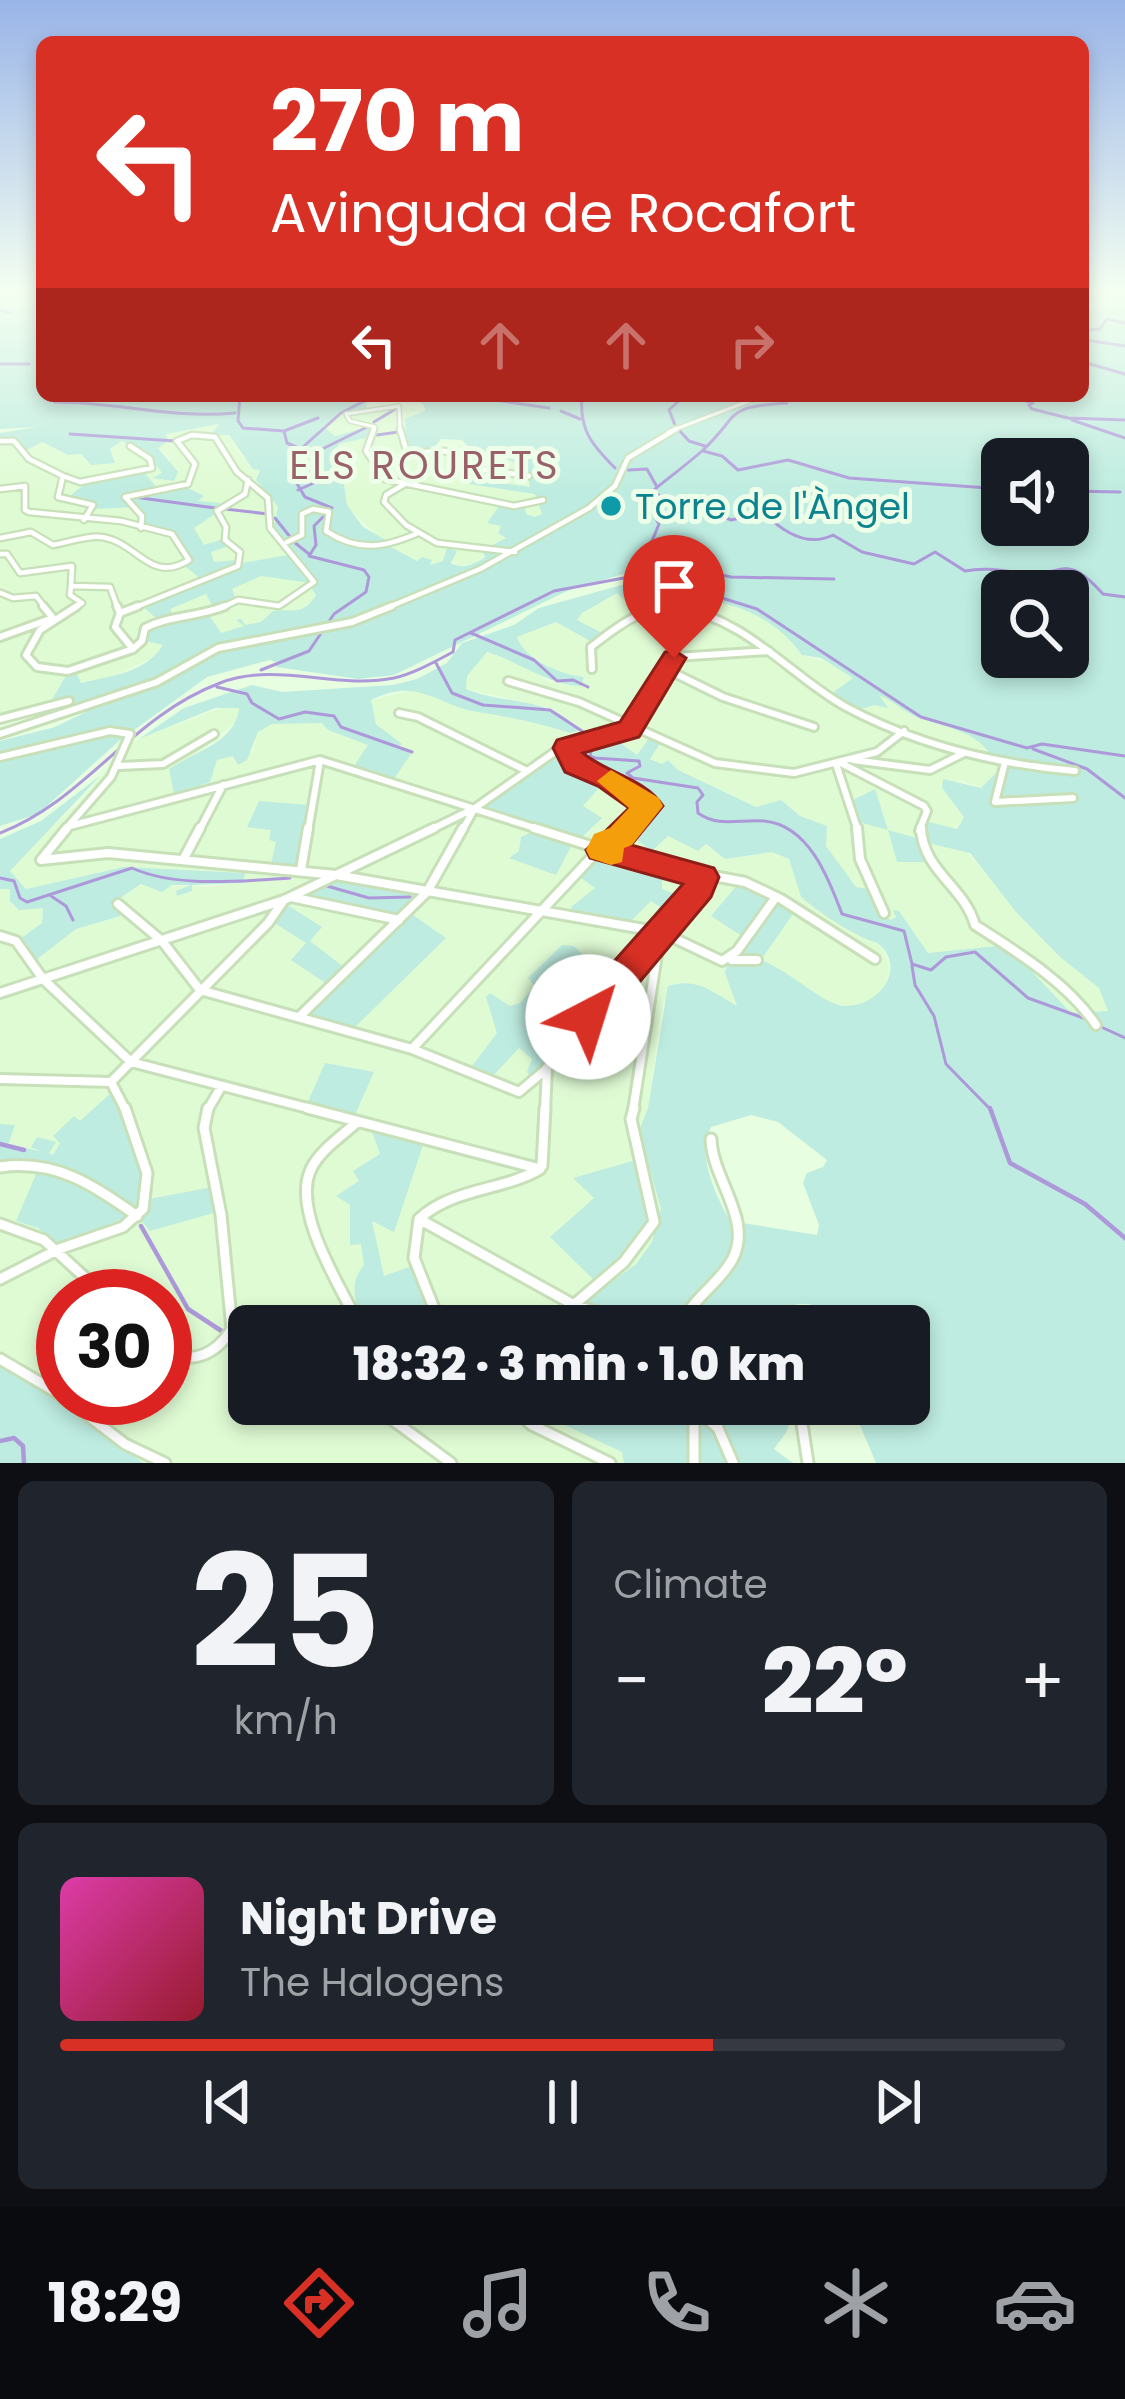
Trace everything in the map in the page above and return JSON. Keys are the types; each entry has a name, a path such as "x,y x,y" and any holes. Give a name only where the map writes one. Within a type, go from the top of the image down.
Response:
{"street":[{"path":"0,734 157,682 218,648 332,627 515,552 601,499 617,483 625,461 646,444 746,402"},
{"path":"529,476 480,469 446,451 407,453 401,444 401,406 347,413 350,421 375,427 365,448 371,464 385,479 514,506 543,500"},
{"path":"53,618 27,647 28,658 44,671 77,669 134,649 145,628 155,621 208,613 238,600 271,607 290,601 314,582 270,528 271,501 238,473 218,438 182,437 176,443 192,455 194,477 182,487 127,495 142,516 141,528"},
{"path":"0,441 18,443 29,459 80,482 151,468 150,459 130,446"},
{"path":"63,476 58,496 93,505 84,520"},
{"path":"120,613 238,566 240,553 225,541 226,527 217,511 245,494 248,480"},
{"path":"406,484 386,495 384,502 393,515 418,532 453,549 496,546 515,552"},
{"path":"0,489 24,485 27,511 121,520 176,536 187,563 157,567 130,557 106,538 57,545 46,544 31,532 0,538"},
{"path":"286,543 302,535 306,511 328,512 326,531 356,549 388,545 418,532"},
{"path":"0,554 7,554 20,573 72,566 70,595 83,602 53,618 2,634"},
{"path":"71,586 110,587 120,613 115,627 134,649"},
{"path":"1,592 13,598 36,596 53,618"},
{"path":"592,669 593,645 657,608 725,625 834,700 904,731 1004,766 1076,771"},
{"path":"0,993 288,898 475,808 567,748 632,726 666,669 682,655 769,651"},
{"path":"666,669 748,707 814,727"},
{"path":"508,681 579,703 720,765 790,774 851,760 930,770 964,753"},
{"path":"0,719 69,701"},
{"path":"399,713 418,717 527,771"},
{"path":"0,757 126,731 130,739 118,766 42,861 108,853 336,874 661,932 711,958 757,960"},
{"path":"851,760 887,748 904,731"},
{"path":"118,766 163,764 214,734"},
{"path":"412,1049 648,806 608,778 575,765 567,748"},
{"path":"70,826 320,760 601,850 703,877 736,880 776,897 875,959"},
{"path":"310,887 301,870 320,760"},
{"path":"835,761 857,825 860,859 884,914"},
{"path":"835,761 924,806 927,812 919,832 937,878 968,901 978,929 1016,952 1084,1006 1096,1025"},
{"path":"1004,766 995,802 1073,798"},
{"path":"183,860 224,785"},
{"path":"299,1017 427,892 475,808"},
{"path":"118,904 162,940 200,990 412,1049 515,1092 526,1089 548,1066 700,887 703,877"},
{"path":"728,960 776,897"},
{"path":"288,898 399,920"},
{"path":"0,1079 111,1082 288,898"},
{"path":"418,1219 574,1305 625,1262 654,1218 631,1118 661,932"},
{"path":"0,936 16,941 44,979 130,1062 542,1166"},
{"path":"542,1166 548,1066"},
{"path":"0,1279 56,1250 122,1227 137,1216 147,1192 142,1150 133,1121 111,1082"},
{"path":"192,1359 221,1344 232,1329 221,1215 204,1128 208,1106 221,1087"},
{"path":"350,1305 325,1255 306,1194 310,1170 357,1122"},
{"path":"694,1305 739,1243 732,1208 713,1165 710,1139"},
{"path":"0,1167 39,1164 68,1172 137,1216"},
{"path":"418,1219 440,1205 520,1181 542,1166"},
{"path":"418,1219 414,1258 433,1305"},
{"path":"0,1224 28,1229 76,1269"},
{"path":"0,1359 36,1380"},
{"path":"100,1425 125,1444 165,1463"},
{"path":"399,1425 451,1463"},
{"path":"532,1425 610,1463"},
{"path":"693,1425 694,1463"},
{"path":"716,1425 734,1463"},
{"path":"802,1425 808,1463"}],"shaded area":[{"path":"0,359 36,359 36,402 367,402 366,411 344,412 323,426 335,436 373,426 371,437 338,444 347,505 363,527 391,543 387,545 417,561 422,557 432,560 430,565 443,561 447,548 457,551 451,563 460,566 485,557 482,550 506,538 498,533 501,526 487,523 500,505 525,507 526,514 535,517 542,514 535,494 463,483 461,477 530,487 526,469 505,458 493,459 484,468 457,456 470,449 462,440 441,439 432,450 407,449 405,419 426,410 418,402 1089,402 1089,359 1125,359 1125,1463 876,1463 860,1425 930,1425 930,1305 581,1305 636,1264 652,1242 661,1209 639,1131 648,1108 668,986 696,985 737,1006 725,973 728,963 752,941 778,901 795,911 761,960 816,994 833,1003 858,1004 880,991 890,970 889,958 879,944 801,897 789,859 772,852 725,859 706,844 698,851 668,836 652,851 630,835 654,804 578,760 579,753 616,740 637,755 650,737 661,742 650,759 662,764 668,760 678,770 756,807 781,800 800,816 827,826 826,846 856,887 868,889 879,915 891,920 896,917 893,910 899,911 928,953 997,946 1024,963 1071,1013 1108,1011 1099,988 1016,912 970,853 928,843 925,821 957,829 964,817 942,788 943,779 981,788 999,770 985,748 968,735 916,717 879,695 888,708 874,705 858,710 831,694 853,678 821,658 802,655 758,616 723,603 665,597 658,592 639,593 649,608 639,614 617,593 582,613 577,620 606,635 594,643 556,622 517,637 545,665 584,677 581,686 556,681 487,652 467,676 466,689 541,706 579,730 570,733 463,708 414,691 387,693 371,700 376,724 402,744 397,747 411,754 394,779 354,766 368,745 328,730 322,723 272,724 258,732 247,760 238,765 233,756 217,760 210,782 174,794 169,769 222,738 239,708 215,708 139,739 184,708 252,685 282,692 393,685 417,679 447,663 462,643 514,625 539,608 636,581 643,568 567,591 394,675 358,679 276,667 270,660 207,677 119,741 38,814 0,826 0,741 55,727 86,712 84,705 47,708 67,674 76,672 81,683 147,662 163,645 146,641 150,626 157,623 209,615 221,633 244,626 236,620 245,625 261,622 273,611 301,609 316,595 312,589 318,581 274,526 278,507 256,480 260,470 253,469 229,435 211,435 219,424 166,434 168,441 158,448 178,472 174,481 152,478 162,473 147,452 122,441 110,449 115,463 91,465 81,454 68,455 42,442 27,450 15,440 0,440 0,433 37,427 0,429","holes":["751,1115 778,1122 827,1160 823,1167 807,1173 803,1183 819,1225 817,1235 730,1221 714,1188 706,1150 711,1127"]},
{"path":"394,404 423,411 405,419 414,452 464,445 470,449 459,455 505,458 529,470 534,479 531,487 462,477 463,483 528,491 552,500 546,513 526,514 502,526 508,537 492,544 476,564 456,566 447,549 443,561 430,565 394,552 347,506 335,436 322,425 351,410"},
{"path":"221,424 212,435 228,435 242,457 260,469 256,480 278,507 275,521 318,580 313,600 304,609 230,632 220,633 209,615 157,623 163,645 155,657 108,679 59,684 58,696 47,708 0,722 0,440 41,442 67,455 81,455 85,462 116,458 110,450 122,441 156,460 162,473 153,478 174,481 169,458 157,447 165,434"},
{"path":"145,473 157,488 125,495 123,500 133,507 96,509 89,501 69,498 94,481"},
{"path":"186,487 204,496 198,501 220,503 215,514 194,528 204,545 223,539 229,546 211,552 214,562 238,560 232,569 202,580 185,566 191,557 179,536 147,528 142,512 128,499"},
{"path":"288,555 311,583 261,576 232,589 236,599 214,609 206,594 170,609 174,617 157,619 141,605 225,575 242,563"},
{"path":"659,592 665,597 737,605 760,616 802,655 837,666 879,695 911,703 956,725 992,752 999,770 996,779 981,788 960,780 942,789 965,816 951,833 1028,925 1048,933 1111,995 1109,1024 1074,1016 1024,963 997,946 927,953 899,911 891,921 878,915 833,859 826,846 826,826 800,816 781,801 756,807 678,770 668,760 662,764 649,758 651,737 637,756 616,740 587,748 578,760 655,804 631,836 668,836 698,850 705,844 725,859 772,852 789,859 801,897 881,946 890,969 884,989 873,1000 855,1006 807,1002 776,1010 663,1002 648,1108 639,1131 661,1209 652,1242 636,1264 588,1305 228,1305 228,1425 568,1425 622,1452 624,1463 143,1463 87,1425 192,1425 192,1269 36,1269 36,1390 0,1366 0,889 11,889 13,905 43,907 42,923 75,929 123,916 110,905 142,884 207,887 243,882 124,867 26,889 9,871 79,803 121,751 139,739 229,705 239,708 237,721 197,754 195,786 210,782 217,760 253,751 258,732 272,724 323,723 383,731 372,716 371,700 417,689 476,712 509,713 570,733 575,724 547,707 466,689 464,682 486,652 529,666 548,682 580,686 520,648 517,637 581,613 617,593"},
{"path":"560,753 573,767 606,780 583,806 602,818 581,838 484,807"},
{"path":"101,775 10,871 26,889 124,867 245,873 243,883 192,885 192,891 177,896 176,891 191,885 172,885 162,892 141,884 110,905 124,915 76,929 36,960 20,939 42,923 43,908 19,910 10,901 10,889 0,889 0,839 41,821"},
{"path":"875,789 888,830 859,822 851,801"},
{"path":"259,801 309,805 297,865 271,864 276,842 269,840 271,830 247,827"},
{"path":"888,830 920,839 929,862 897,862"},
{"path":"534,831 573,843 556,875 509,858 519,851 521,837"},
{"path":"597,861 633,872 637,863 670,872 662,889 685,898 671,914 651,901 628,924 573,914 571,907 595,888 581,878"},
{"path":"337,879 420,894 396,916 302,897"},
{"path":"739,883 770,900 745,938 711,916"},
{"path":"289,906 322,927 310,941 345,968 327,984 291,960 306,943 273,922"},
{"path":"410,913 446,938 353,1029 307,1017"},
{"path":"562,945 574,946 587,959 574,977 563,969 538,1002 570,1032 532,1078 527,1072 532,1059 519,1048 491,1078 469,1070 497,1033 486,997 490,993 510,1006 520,1003 535,986 528,978"},
{"path":"325,1063 374,1072 354,1117 307,1104"},
{"path":"112,1092 137,1148 142,1179 137,1208 56,1165 0,1162 0,1124 15,1125 8,1145 40,1151 31,1147 37,1137 56,1142 49,1153 53,1155 60,1143 53,1136 74,1116 80,1121"},
{"path":"371,1129 424,1142 394,1232 372,1221 384,1276 412,1266 428,1305 358,1305 354,1287 364,1265 361,1244 350,1245 350,1205 336,1196 359,1181 353,1171 380,1154"},
{"path":"636,1160 651,1219 596,1282 550,1237 594,1198 573,1178"},
{"path":"39,1167 76,1180 131,1216 57,1244 38,1228 16,1221"},
{"path":"213,1187 217,1212 150,1231 140,1219 149,1199"},
{"path":"0,1366 36,1384 36,1425 92,1425 143,1463 0,1463"},
{"path":"565,1425 788,1425 774,1449 793,1463 624,1463 622,1452"}],"waterway":[{"path":"0,364 29,364"},
{"path":"1089,364 1125,374"},
{"path":"55,402 189,414 235,413"},
{"path":"240,402 238,421 243,428 284,431"},
{"path":"304,446 341,413 362,402"},
{"path":"508,402 549,408"},
{"path":"582,402 589,436 615,468"},
{"path":"675,425 669,410 678,402"},
{"path":"1030,402 1032,409 1068,418 1125,420"},
{"path":"0,833 58,800 160,716 220,683 263,675 350,681 394,678 453,652 455,640 554,591 629,577 645,558 659,524 647,502 650,493 702,451 742,410 787,403"},
{"path":"374,422 397,408"},
{"path":"561,411 580,419"},
{"path":"284,431 318,418"},
{"path":"1072,420 1125,438"},
{"path":"314,453 367,427"},
{"path":"679,430 689,441 705,446"},
{"path":"284,431 287,443 317,456 318,464 293,477 300,489"},
{"path":"377,435 398,432"},
{"path":"70,434 175,441"},
{"path":"703,451 722,456 738,470 788,460 849,478 981,487"},
{"path":"628,470 647,469 657,487"},
{"path":"300,489 338,472"},
{"path":"261,670 309,651 334,614 366,592 369,577 364,570 309,556 316,545 314,526 332,508 305,497 300,489"},
{"path":"653,491 669,503 704,498 698,506 731,520 764,513 796,536 814,540 833,535 862,552 914,564 935,552 965,571 1072,570 1103,594 1125,597"},
{"path":"1089,491 1120,492"},
{"path":"134,497 215,508"},
{"path":"225,509 268,514"},
{"path":"275,518 291,538"},
{"path":"294,542 309,554"},
{"path":"647,559 731,577 834,579"},
{"path":"637,571 664,592 722,598 757,609 921,717 1027,748 1042,744 1125,756"},
{"path":"471,633 534,660 557,681 573,680 588,687"},
{"path":"436,663 452,693 483,705 550,710 591,737"},
{"path":"217,687 247,694 252,703 279,719 305,712 334,716 341,727 412,752"},
{"path":"593,743 590,756 595,758 639,761 640,766 627,773 633,778 698,788 703,795 697,802 698,813 706,818 764,821 793,832 815,856 842,914 904,931 912,964 931,970 946,957 975,952 1028,998 1086,1019"},
{"path":"1033,749 1087,769 1125,798"},
{"path":"0,878 14,881 20,898 27,902 132,868 188,881 290,878"},
{"path":"327,886 369,898 410,897"},
{"path":"51,896 66,906 73,920"},
{"path":"912,966 915,985 934,1016 946,1064 991,1110"},
{"path":"1099,1026 1125,1038"},
{"path":"991,1110 1010,1163 1085,1204 1125,1238"},
{"path":"0,1144 24,1150"},
{"path":"141,1226 188,1309 223,1332"},
{"path":"0,1441 14,1438 23,1446 24,1463"}],"slow traffic":[{"path":"611,781 648,809 621,836 605,843 601,850 611,853"}],"place":[{"name":"Torre de l'Àngel","path":"611,506"}],"district":[{"name":"ELS ROURETS","path":"425,465"}],"route":[{"path":"588,1017 700,887 703,877 601,850 648,806 608,778 575,765 567,748 630,730 674,658"}]}
